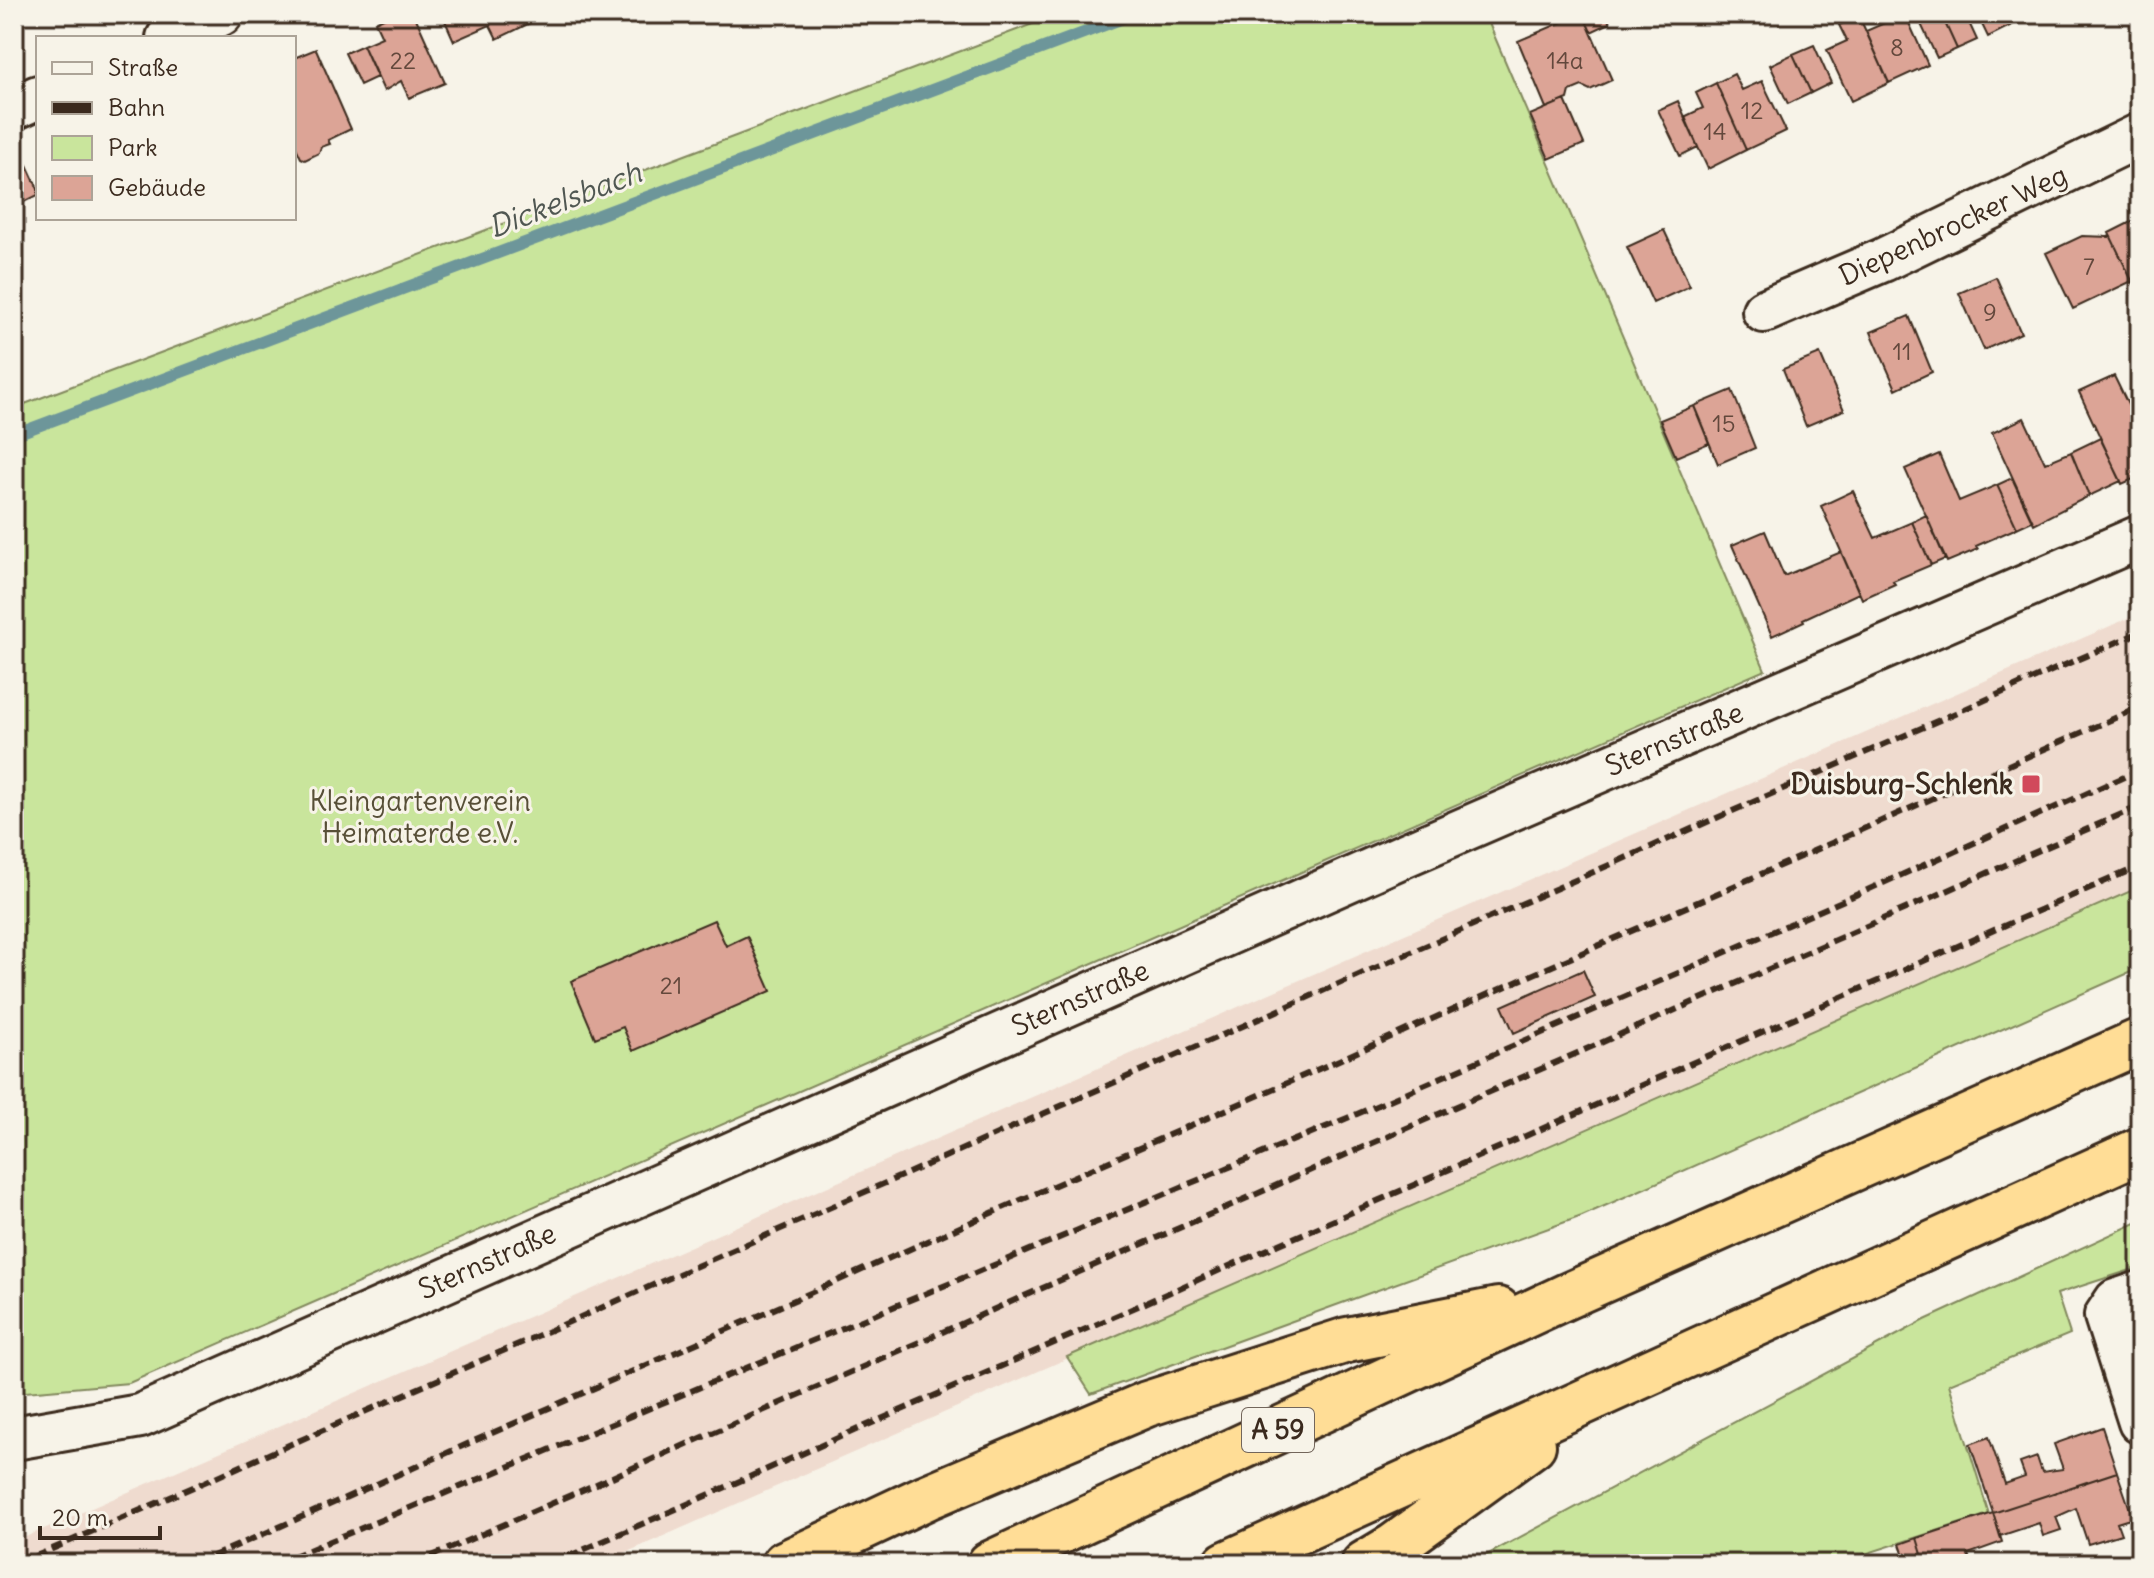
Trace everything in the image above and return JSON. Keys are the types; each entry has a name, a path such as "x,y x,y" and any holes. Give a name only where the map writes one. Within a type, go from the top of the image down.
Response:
{"highway":[{"name":"A 59","path":"990,1564 1567,1296 2140,1041"},
{"path":"1226,1564 2140,1150"},
{"path":"784,1564 927,1497 1147,1404 1347,1340 1567,1296"},
{"path":"1364,1564 1394,1546 1610,1389"}],"street":[{"path":"172,36 221,14"},
{"path":"14,108 36,98"},
{"name":"Diepenbrocker Weg","path":"1764,311 1883,260 2140,135"},
{"name":"Sternstraße","path":"14,1438 140,1416 1405,855 2140,537"},
{"path":"2140,1293 2116,1301 2106,1316 2140,1422"}],"shaded area":[{"path":"2140,613 2140,887 600,1564 14,1564 14,1542"}],"green space":[{"name":"Kleingartenverein Heimaterde e.V.","path":"1059,14 1485,14 1765,670 129,1383 14,1393 14,408"},
{"path":"2140,887 2140,968 1582,1216 1091,1394 1067,1357"},
{"path":"2140,1221 2140,1267 2057,1294 2070,1334 1949,1384 1989,1514 1834,1564 1470,1564 1925,1320"}],"building":[{"path":"392,14 414,14 445,83 409,98 401,81 384,91 363,45 382,37 375,22"},
{"path":"442,14 528,14 532,22 497,39 490,25 454,41"},
{"path":"1581,14 1612,80 1590,90 1582,86 1570,91 1568,99 1546,108 1518,41"},
{"path":"1583,14 1605,14 1610,23 1591,32"},
{"path":"1905,14 1928,65 1889,83 1866,31"},
{"path":"1941,14 1957,49 1937,58 1920,22"},
{"path":"1941,14 1965,14 1977,40 1957,49"},
{"path":"1977,14 2025,14 2026,18 1988,37"},
{"path":"1859,16 1889,83 1851,101 1827,50 1847,41 1839,25"},
{"path":"363,45 377,77 360,85 345,53"},
{"path":"1814,45 1831,83 1811,93 1793,54"},
{"path":"316,49 351,129 328,140 330,144 305,160 296,147 296,57"},
{"path":"1793,54 1811,93 1788,104 1770,65"},
{"path":"1734,74 1742,90 1762,81 1786,131 1746,150 1716,83"},
{"path":"1716,83 1746,150 1708,169 1684,117 1703,108 1696,93"},
{"path":"1565,100 1584,144 1549,159 1530,115"},
{"path":"1678,101 1698,147 1680,156 1658,110"},
{"path":"27,165 36,185 36,196 14,207 14,171"},
{"path":"2140,207 2140,287 2136,289 2109,233 2135,220 2131,211"},
{"path":"1664,230 1690,286 1653,303 1627,247"},
{"path":"2082,236 2111,237 2132,281 2073,309 2046,253"},
{"path":"1996,277 2021,333 1984,350 1959,293"},
{"path":"1909,316 1932,372 1896,389 1871,332"},
{"path":"1820,354 1844,410 1806,426 1783,369"},
{"path":"2114,376 2134,417 2140,414 2140,476 2122,484 2079,392"},
{"path":"1732,390 1755,448 1718,464 1694,406"},
{"path":"1694,406 1709,443 1676,457 1660,420"},
{"path":"2024,418 2045,463 2071,452 2089,496 2034,524 1992,433"},
{"path":"2100,438 2121,481 2089,496 2071,452"},
{"path":"1939,454 1959,501 1997,485 2017,528 1947,562 1905,469"},
{"path":"2012,478 2032,521 2017,528 1997,485"},
{"path":"1853,491 1875,538 1912,522 1931,565 1893,581 1895,584 1862,599 1821,506"},
{"path":"1926,515 1945,559 1931,565 1912,522"},
{"path":"1765,531 1784,576 1841,552 1859,593 1772,636 1732,545"},
{"path":"714,920 726,946 747,936 771,991 633,1051 623,1027 595,1038 571,981"},
{"path":"1583,970 1595,997 1514,1033 1502,1006"},
{"path":"2102,1427 2117,1472 1993,1513 1970,1444 1989,1437 2005,1484 2025,1477 2020,1463 2037,1457 2042,1472 2063,1469 2054,1444"},
{"path":"2117,1472 2133,1518 2117,1523 2121,1534 2088,1544 2076,1508 2056,1517 2061,1530 2043,1536 2039,1523 2000,1536 1993,1513"},
{"path":"1993,1513 2002,1542 1968,1554 1971,1563 1925,1564 1917,1538"},
{"path":"1917,1538 1925,1564 1907,1564 1900,1544"}],"waterway":[{"name":"Dickelsbach","path":"14,435 1134,14"}],"railway":[{"path":"18,1564 2140,632"},
{"path":"195,1564 2140,707"},
{"path":"275,1564 1369,1109 2140,770"},
{"path":"414,1564 2140,806"},
{"path":"551,1564 2140,866"}],"place":[{"name":"Duisburg-Schlenk","path":"2031,784"}]}
